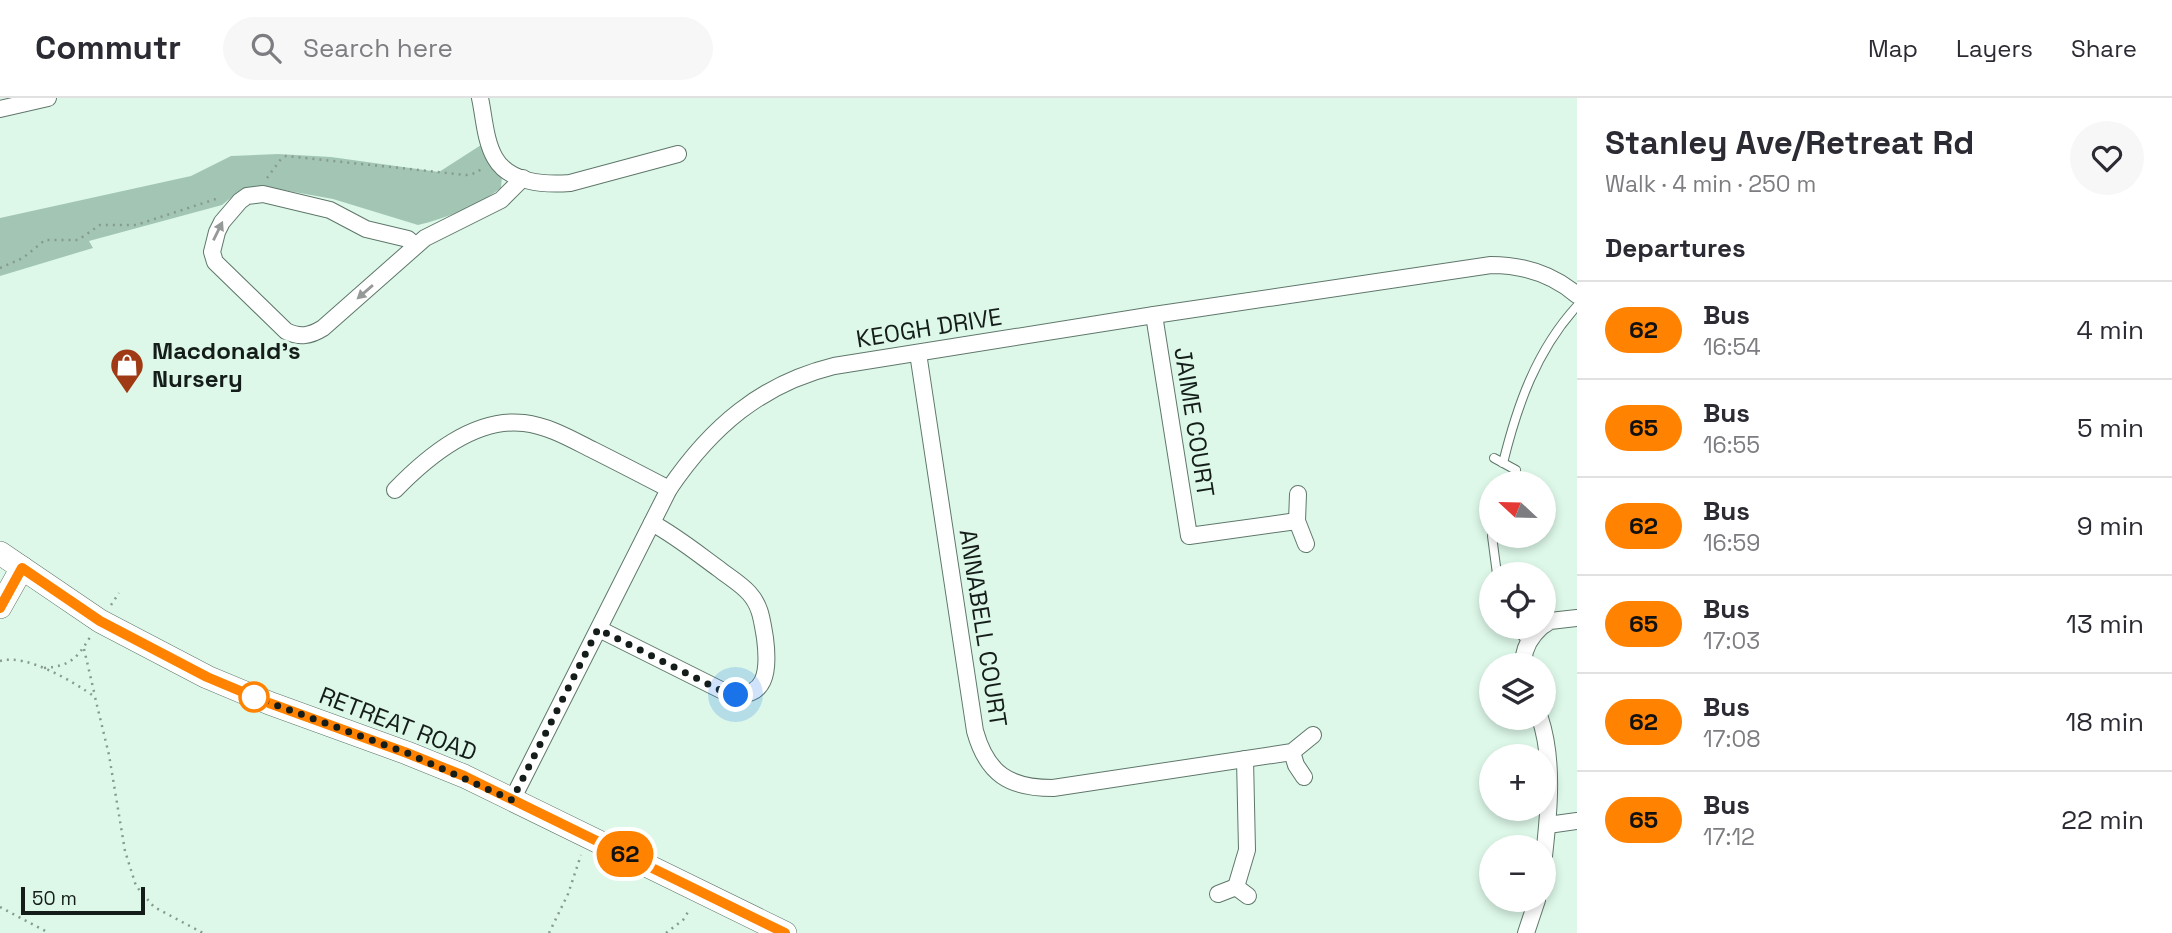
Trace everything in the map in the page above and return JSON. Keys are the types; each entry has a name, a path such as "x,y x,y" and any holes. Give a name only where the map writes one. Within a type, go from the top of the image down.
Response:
{"street":[{"path":"0,109 48,98"},
{"path":"480,98 495,159 502,167 523,178 542,183 570,183 678,154"},
{"path":"416,246 408,239 366,229 330,209 257,194 240,201 222,222 212,252 221,270 286,331 304,336 323,328 436,231 502,200 523,178"},
{"name":"KEOGH DRIVE","path":"512,800 669,489 691,459 725,422 778,385 804,373 834,366 1491,265 1528,268 1551,277 1577,296"},
{"name":"JAIME COURT","path":"1154,315 1189,536 1297,521"},
{"name":"ANNABELL COURT","path":"918,353 975,731 988,764 1010,781 1026,786 1053,788 1292,752"},
{"path":"395,490 431,456 454,442 480,429 507,423 521,423 551,430 669,489"},
{"path":"1298,494 1297,521 1306,544"},
{"path":"598,629 725,692 748,694 763,682 768,660 762,615 756,601 747,590 652,523"},
{"name":"RETREAT ROAD","path":"0,553 100,621 155,652 241,692 417,756 785,933"},
{"path":"0,607 22,568"},
{"path":"1556,620 1577,618"},
{"path":"1524,653 1531,639"},
{"path":"1542,730 1547,757 1547,835"},
{"path":"1304,777 1292,752 1313,735"},
{"path":"1218,894 1242,892 1247,850 1245,759"},
{"path":"1548,825 1577,821"},
{"path":"1526,933 1533,912"}],"lane":[{"path":"1503,463 1518,406 1534,370 1561,323 1577,306"},
{"path":"1493,458 1516,470"},
{"path":"1525,639 1528,642"}],"path":[{"path":"265,179 286,156 466,175 476,173 495,159"},
{"path":"0,268 23,258 45,240 78,240 100,225 135,225 226,195"},
{"path":"44,668 63,667 84,649 100,621"},
{"path":"84,649 109,755 125,852 136,886 154,907 203,933"},
{"path":"0,661 16,660 44,668 95,697"},
{"path":"549,933 568,894 588,836"},
{"path":"666,933 683,920 701,891"},
{"path":"0,907 49,933"}],"green space":[{"path":"481,145 502,176 501,188 472,206 418,225 333,199 261,186 238,192 222,205 89,241 93,248 0,276 0,218 191,176 231,156 278,154 331,157 439,172"}],"bus line":[{"name":"62","path":"0,608 22,568 100,621 141,645 207,677 464,776 785,933"}],"place":[{"name":"Macdonald’s Nursery","path":"127,395"}],"route":[{"path":"254,697 407,753 464,776 512,800 598,629 718,689 736,695"}]}
